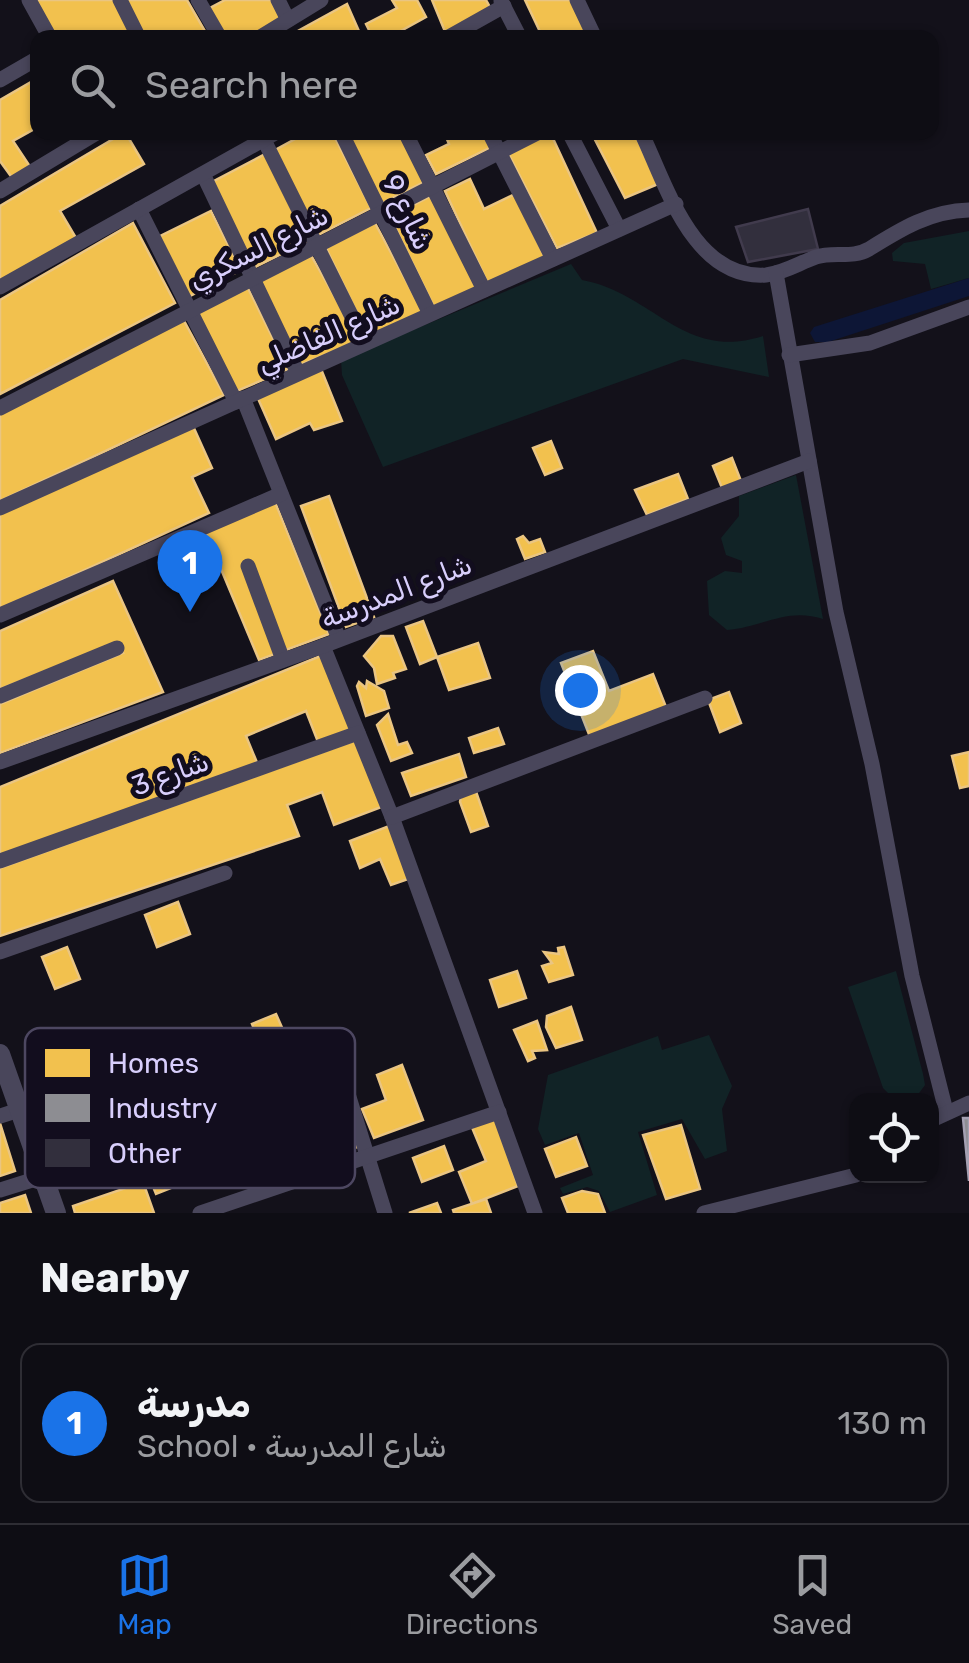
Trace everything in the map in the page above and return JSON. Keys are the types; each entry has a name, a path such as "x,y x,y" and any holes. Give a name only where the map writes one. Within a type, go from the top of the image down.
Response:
{"street":[{"path":"29,0 46,30"},
{"path":"120,0 135,30"},
{"path":"198,0 215,30"},
{"path":"278,0 288,20"},
{"path":"271,30 321,0"},
{"path":"577,0 592,30"},
{"path":"460,30 502,3 516,30"},
{"path":"0,80 30,63"},
{"path":"0,191 85,140"},
{"path":"0,287 262,140"},
{"path":"275,140 318,245 365,343"},
{"name":"شارع 9","path":"345,140 430,314"},
{"path":"410,140 484,290"},
{"path":"493,140 553,259"},
{"name":"شارع السكري","path":"0,408 525,140"},
{"path":"573,140 619,229"},
{"path":"645,140 698,243 715,260 737,272 776,274 817,256 858,254 918,220 969,210"},
{"path":"203,174 298,374"},
{"name":"شارع الفاضلي","path":"0,508 676,204"},
{"path":"139,209 239,400 281,494 358,732 535,1213"},
{"path":"776,274 836,612 898,887 912,976 946,1111"},
{"path":"790,355 870,342 969,307"},
{"name":"شارع المدرسة","path":"0,762 809,462"},
{"path":"0,615 281,494"},
{"path":"248,566 283,660"},
{"path":"0,696 117,648"},
{"path":"392,817 705,698"},
{"name":"شارع 3","path":"0,862 358,732"},
{"path":"0,952 225,873"},
{"path":"0,1054 25,1118"},
{"path":"939,1116 969,1103"},
{"path":"0,1116 22,1109"},
{"path":"355,1160 499,1112"},
{"path":"355,1117 385,1213"},
{"path":"704,1213 849,1177"},
{"path":"0,1190 25,1182"},
{"path":"48,1188 56,1213"},
{"path":"200,1213 273,1188"}],"shaded area":[{"path":"969,231 969,278 931,289 925,264 893,261 892,253 904,243"},
{"path":"571,264 582,280 607,287 690,333 735,342 763,336 769,377 683,359 383,467 342,375 341,360"},
{"path":"796,475 823,619 786,616 727,630 709,615 707,581 725,571 742,573 742,561 726,555 721,538 739,516 739,496"},
{"path":"896,971 923,1074 925,1085 919,1093 888,1093 883,1088 848,987"},
{"path":"709,1035 732,1086 722,1109 727,1151 705,1159 682,1119 638,1132 657,1195 610,1212 599,1191 587,1187 563,1194 560,1188 593,1175 579,1133 545,1145 538,1129 548,1075 658,1036 662,1050"}],"water":[{"path":"969,278 969,296 828,342 815,342 810,333 814,327"}],"building: Homes":[{"path":"35,0 114,0 130,30 52,30"},
{"path":"124,0 187,0 204,30 139,30"},
{"path":"225,0 271,0 282,20 265,30 217,30 206,10"},
{"path":"392,0 417,0 426,17 402,30 369,30 366,24 397,8"},
{"path":"432,0 486,0 491,9 453,30 444,30"},
{"path":"525,0 572,0 586,30 539,30"},
{"path":"347,4 358,30 300,30"},
{"path":"30,83 30,131 13,141 31,168 13,179 0,161 0,100"},
{"path":"111,140 130,140 144,164 60,211 79,243 0,286 0,206"},
{"path":"293,140 336,140 371,208 318,235 275,150"},
{"path":"349,140 407,140 428,180 382,203"},
{"path":"447,140 489,140 492,147 436,174 426,155 449,144"},
{"path":"534,140 554,140 597,233 557,248 508,153"},
{"path":"595,140 638,140 658,184 625,198"},
{"path":"267,153 306,242 253,268 210,183"},
{"path":"470,179 484,209 515,194 546,260 489,286 445,191"},
{"path":"433,195 478,292 435,309 390,217"},
{"path":"211,211 241,270 186,298 156,238"},
{"path":"133,223 175,303 0,394 0,300"},
{"path":"375,223 424,314 369,338 326,248"},
{"path":"308,250 360,341 300,365 256,278"},
{"path":"246,284 288,369 237,391 195,311"},
{"path":"182,317 224,395 0,501 0,410"},
{"path":"321,369 342,421 314,430 310,423 276,439 256,394"},
{"path":"193,426 212,468 192,477 209,513 0,609 0,514"},
{"path":"551,441 562,468 545,475 533,448"},
{"path":"732,458 741,481 722,488 713,466"},
{"path":"678,474 688,499 647,515 635,490"},
{"path":"329,496 374,617 346,627 301,506"},
{"path":"275,502 329,634 259,660 205,531"},
{"path":"523,536 529,543 540,539 545,552 525,559 517,539"},
{"path":"113,581 163,692 0,753 0,704 123,653 116,643 0,689 0,631"},
{"path":"423,621 437,657 420,664 406,627"},
{"path":"381,636 393,636 406,669 377,684 374,668 364,656"},
{"path":"478,643 490,678 449,690 437,657"},
{"path":"593,651 609,691 653,674 666,707 590,737 561,663"},
{"path":"323,655 351,729 318,742 306,711 246,736 258,765 0,856 0,787"},
{"path":"367,681 384,691 389,708 366,716 357,686 359,682 366,688"},
{"path":"729,692 741,723 720,732 708,700"},
{"path":"388,714 398,745 407,742 412,753 391,761 377,725"},
{"path":"498,728 504,744 474,753 469,738"},
{"path":"356,740 384,806 334,825 322,792 287,805 299,836 0,936 0,868"},
{"path":"969,752 969,786 960,788 952,756"},
{"path":"459,754 466,777 411,796 402,773"},
{"path":"474,786 488,826 471,832 460,802 462,790"},
{"path":"389,826 411,878 391,885 380,859 360,868 350,841"},
{"path":"178,902 190,934 157,947 145,915"},
{"path":"67,947 80,979 55,989 42,957"},
{"path":"564,947 573,975 549,982 542,966 552,963 544,952 559,954 558,948"},
{"path":"517,971 526,998 499,1007 490,980"},
{"path":"571,1007 582,1040 556,1048 546,1027 547,1016"},
{"path":"276,1014 282,1028 254,1028 252,1024"},
{"path":"537,1021 547,1050 532,1051 535,1058 528,1061 514,1030"},
{"path":"402,1065 423,1120 374,1138 362,1109 386,1100 377,1075"},
{"path":"495,1118 518,1186 472,1204 459,1172 486,1161 471,1125"},
{"path":"0,1123 15,1171 0,1176"},
{"path":"681,1125 700,1189 666,1199 643,1135"},
{"path":"576,1137 587,1166 556,1177 545,1149"},
{"path":"444,1146 453,1170 422,1182 413,1158"},
{"path":"126,1188 145,1188 154,1213 75,1213 73,1206"},
{"path":"582,1191 598,1194 605,1213 568,1213 562,1198"},
{"path":"25,1195 31,1213 0,1213 0,1203"},
{"path":"486,1199 491,1213 454,1213 453,1210"},
{"path":"437,1203 441,1213 409,1213"}],"building: Industry":[{"path":"963,1118 969,1118 969,1181"}],"building: Other":[{"path":"808,209 818,249 748,262 736,227"}],"place":[{"name":"مدرسة","path":"190,612"}]}
